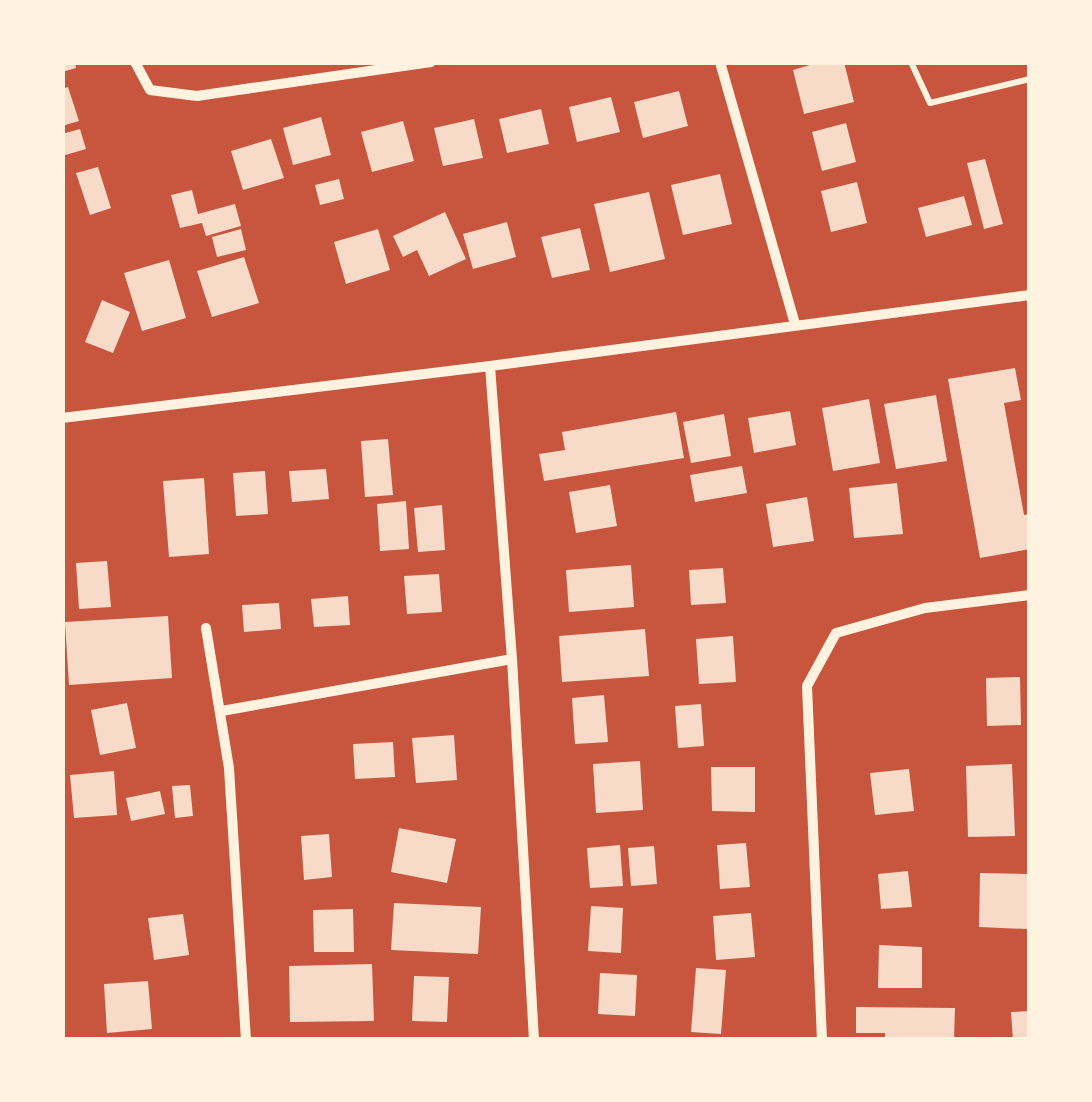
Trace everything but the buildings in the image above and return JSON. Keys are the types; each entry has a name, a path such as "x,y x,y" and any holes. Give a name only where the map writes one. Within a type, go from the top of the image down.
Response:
{"street":[{"path":"135,62 150,90 197,96 431,62"},
{"path":"720,62 795,324"},
{"path":"62,418 1030,295"},
{"path":"490,366 534,1040"},
{"path":"822,1040 807,686 836,633 925,608 1030,595"},
{"path":"206,628 229,768 246,1040"},
{"path":"222,711 512,658"}],"path":[{"path":"911,62 930,103 1030,80"}]}
